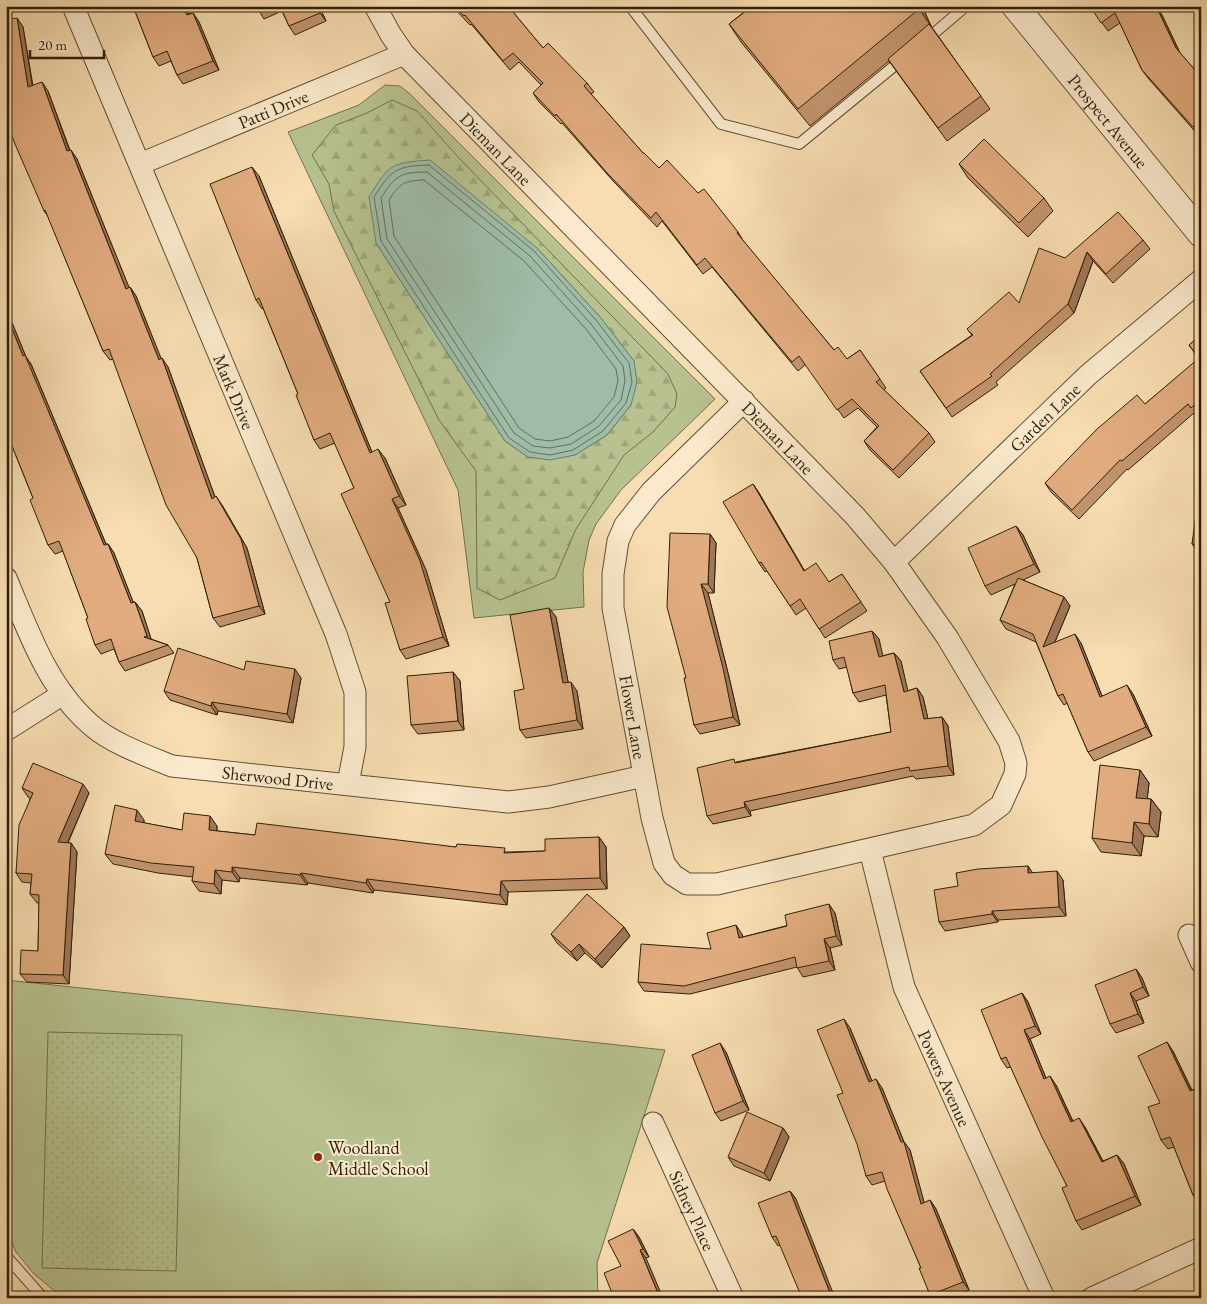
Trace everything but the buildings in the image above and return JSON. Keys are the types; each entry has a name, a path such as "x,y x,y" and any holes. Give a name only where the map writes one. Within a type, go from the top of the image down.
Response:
{"street":[{"name":"Mark Drive","path":"73,6 336,634 355,692 355,747 348,784"},
{"name":"Dieman Lane","path":"375,6 390,35 404,54 855,516 894,562 947,637 1009,741 1016,763 1015,774 1001,805 974,825 870,850"},
{"name":"Prospect Avenue","path":"1015,6 1201,234"},
{"name":"Patti Drive","path":"140,164 404,54"},
{"name":"Garden Lane","path":"894,562 1088,375 1201,280"},
{"name":"Flower Lane","path":"744,401 651,492 625,525 618,541 613,574 613,608 652,818 664,863 673,875 687,884 717,884 870,850"},
{"name":"Sherwood Drive","path":"6,578 41,659 69,704 92,726 132,750 172,766 508,802 550,798 644,776"},
{"path":"6,730 63,694"},
{"name":"Powers Avenue","path":"870,850 904,987 1044,1298"},
{"path":"1188,935 1201,962"},
{"name":"Sidney Place","path":"653,1123 733,1298"},
{"path":"1092,1298 1201,1248"}],"lane":[{"path":"630,6 721,124 799,144 966,6"},
{"path":"6,1256 43,1298"}],"green space":[{"path":"385,85 400,86 410,94 715,399 621,490 596,524 589,540 583,572 584,607 474,618 458,490 288,132 359,105"},
{"path":"392,100 417,111 459,158 668,374 677,394 675,407 653,432 624,455 576,529 555,578 500,600 477,588 476,471 439,420 334,211 329,184 312,155 336,125 367,113","holes":["376,243 537,248 600,317 634,361 631,405 607,435 575,455 528,457 505,441"]},
{"name":"Woodland Middle School","path":"6,980 665,1050 597,1263 598,1298 63,1298 34,1274 16,1252 6,1227"},
{"path":"48,1032 182,1035 176,1271 42,1268"}],"water":[{"path":"430,160 537,248 600,317 634,361 637,382 631,405 607,435 575,455 550,460 528,457 505,441 376,243 369,197 376,186 387,171 399,164"}],"place":[{"name":"Woodland Middle School","path":"318,1157"}]}
